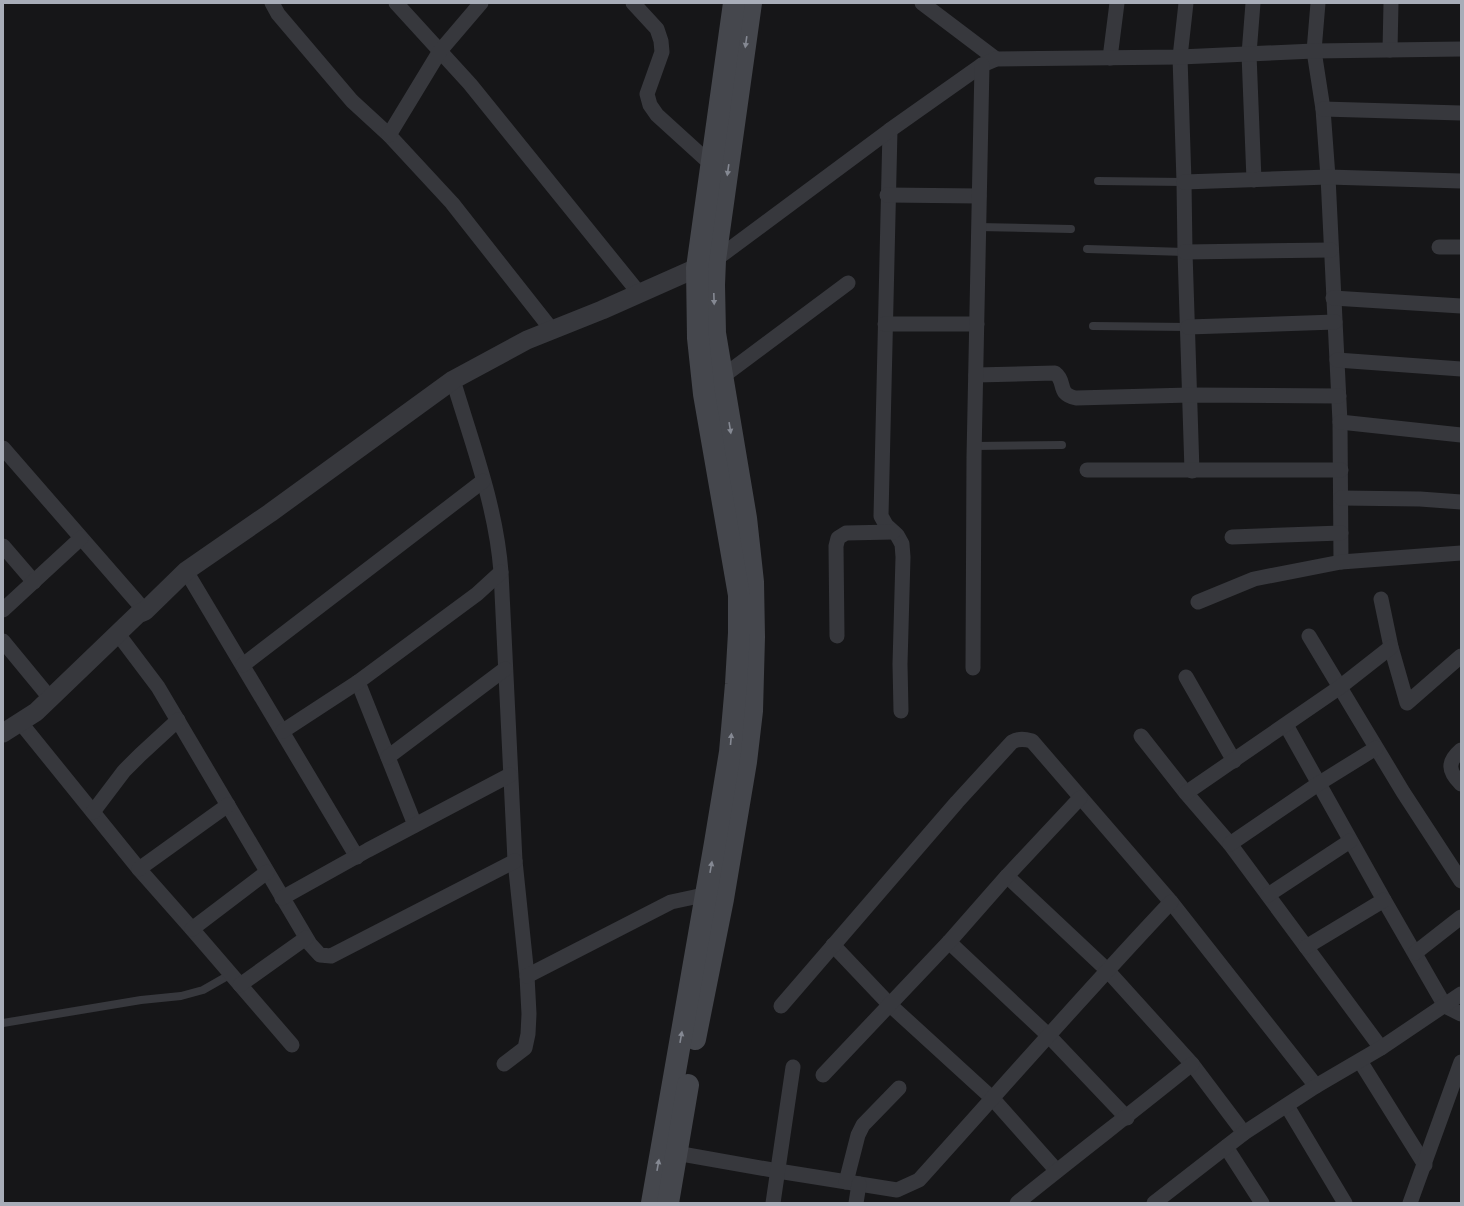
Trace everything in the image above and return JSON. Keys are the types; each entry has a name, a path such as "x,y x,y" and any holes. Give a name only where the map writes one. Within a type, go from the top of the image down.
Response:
{"main road":[{"path":"652,1203 715,893 746,762 752,712 754,582 715,333 714,285 706,264 701,229 712,165 734,3"},
{"path":"668,1203 695,1040 715,893 736,684 739,633 739,595 704,394 698,338 706,264 751,3"}],"street":[{"path":"272,3 278,14 352,102 389,135 452,203 552,330"},
{"path":"396,3 470,84 639,293"},
{"path":"389,135 440,51 481,3"},
{"path":"633,3 657,29 661,41 662,52 647,94 650,105 657,115 712,165"},
{"path":"922,3 996,59"},
{"path":"1110,58 1117,3"},
{"path":"1186,3 1180,57 1192,471"},
{"path":"1253,3 1249,54 1254,180"},
{"path":"1318,3 1314,51 1323,109 1328,177 1340,422 1341,562"},
{"path":"1390,3 1390,50"},
{"path":"3,733 36,712 138,614 145,611 186,571 283,504 453,380 527,340 706,264 982,65 996,59 1180,57 1314,51 1461,49"},
{"path":"973,668 974,446 982,65"},
{"path":"1323,109 1461,113"},
{"path":"890,130 882,516 886,525 897,535 902,544 904,557 900,664 901,711"},
{"path":"1184,182 1328,177 1461,181"},
{"path":"888,195 979,196"},
{"path":"1439,248 1461,247"},
{"path":"1185,252 1331,250"},
{"path":"722,377 848,283"},
{"path":"1333,298 1461,306"},
{"path":"1188,327 1335,322"},
{"path":"885,324 976,324"},
{"path":"1337,360 1461,369"},
{"path":"976,375 1054,373 1058,376 1066,395 1076,398 1190,395 1339,396"},
{"path":"453,380 496,530 501,572 514,861 527,976 529,1021 525,1048 504,1064"},
{"path":"1340,422 1461,435"},
{"path":"3,448 145,611"},
{"path":"1087,470 1341,470"},
{"path":"243,665 483,481"},
{"path":"1341,498 1420,499 1461,502"},
{"path":"837,636 836,546 838,538 846,533 893,532"},
{"path":"1232,537 1341,533"},
{"path":"3,610 81,538"},
{"path":"3,546 34,582"},
{"path":"1198,602 1254,579 1341,562 1461,553"},
{"path":"186,571 357,857"},
{"path":"282,731 358,682 477,594 501,572"},
{"path":"1381,599 1391,647 1407,703 1461,656"},
{"path":"118,634 158,687 306,938 320,955 331,956 514,861"},
{"path":"1309,636 1403,792 1461,881"},
{"path":"3,640 50,698"},
{"path":"1186,793 1340,687 1391,647"},
{"path":"388,757 505,669"},
{"path":"1186,677 1234,761"},
{"path":"358,682 415,825"},
{"path":"93,812 124,771 178,720"},
{"path":"20,722 139,869 292,1045"},
{"path":"1286,725 1384,900 1446,1006 1461,1014"},
{"path":"1141,736 1186,793 1230,844 1381,1048"},
{"path":"781,1006 957,802 1012,742 1017,739 1024,739 1032,741 1171,902 1316,1086"},
{"path":"1230,844 1318,784 1376,748"},
{"path":"1461,750 1453,757 1450,766 1453,776 1461,784"},
{"path":"282,898 510,775"},
{"path":"823,1075 1080,798"},
{"path":"139,869 228,805"},
{"path":"1268,895 1350,840"},
{"path":"192,929 267,872"},
{"path":"1007,876 1107,970 1192,1064 1244,1133"},
{"path":"527,976 671,902 715,893"},
{"path":"1306,947 1384,900"},
{"path":"676,1152 778,1171 897,1190 919,1180 1107,970 1171,902"},
{"path":"1415,953 1461,917"},
{"path":"236,980 306,938"},
{"path":"948,942 1049,1036 1127,1118"},
{"path":"833,945 889,1004 992,1099 1057,1171"},
{"path":"1164,1200 1244,1133 1316,1086 1360,1062 1421,1020 1446,1006 1461,994"},
{"path":"1360,1062 1425,1165"},
{"path":"1410,1203 1461,1062"},
{"path":"1017,1203 1127,1118 1192,1064"},
{"path":"773,1203 793,1067"},
{"path":"856,1203 852,1183 858,1135 863,1125 899,1088"},
{"path":"1287,1106 1345,1203"},
{"path":"1226,1147 1262,1203"}],"lane":[{"path":"1098,181 1184,182"},
{"path":"978,227 1071,229"},
{"path":"1087,249 1185,252"},
{"path":"1093,326 1188,327"},
{"path":"974,446 1062,445"},
{"path":"3,1023 141,1000 182,996 236,980"}]}
